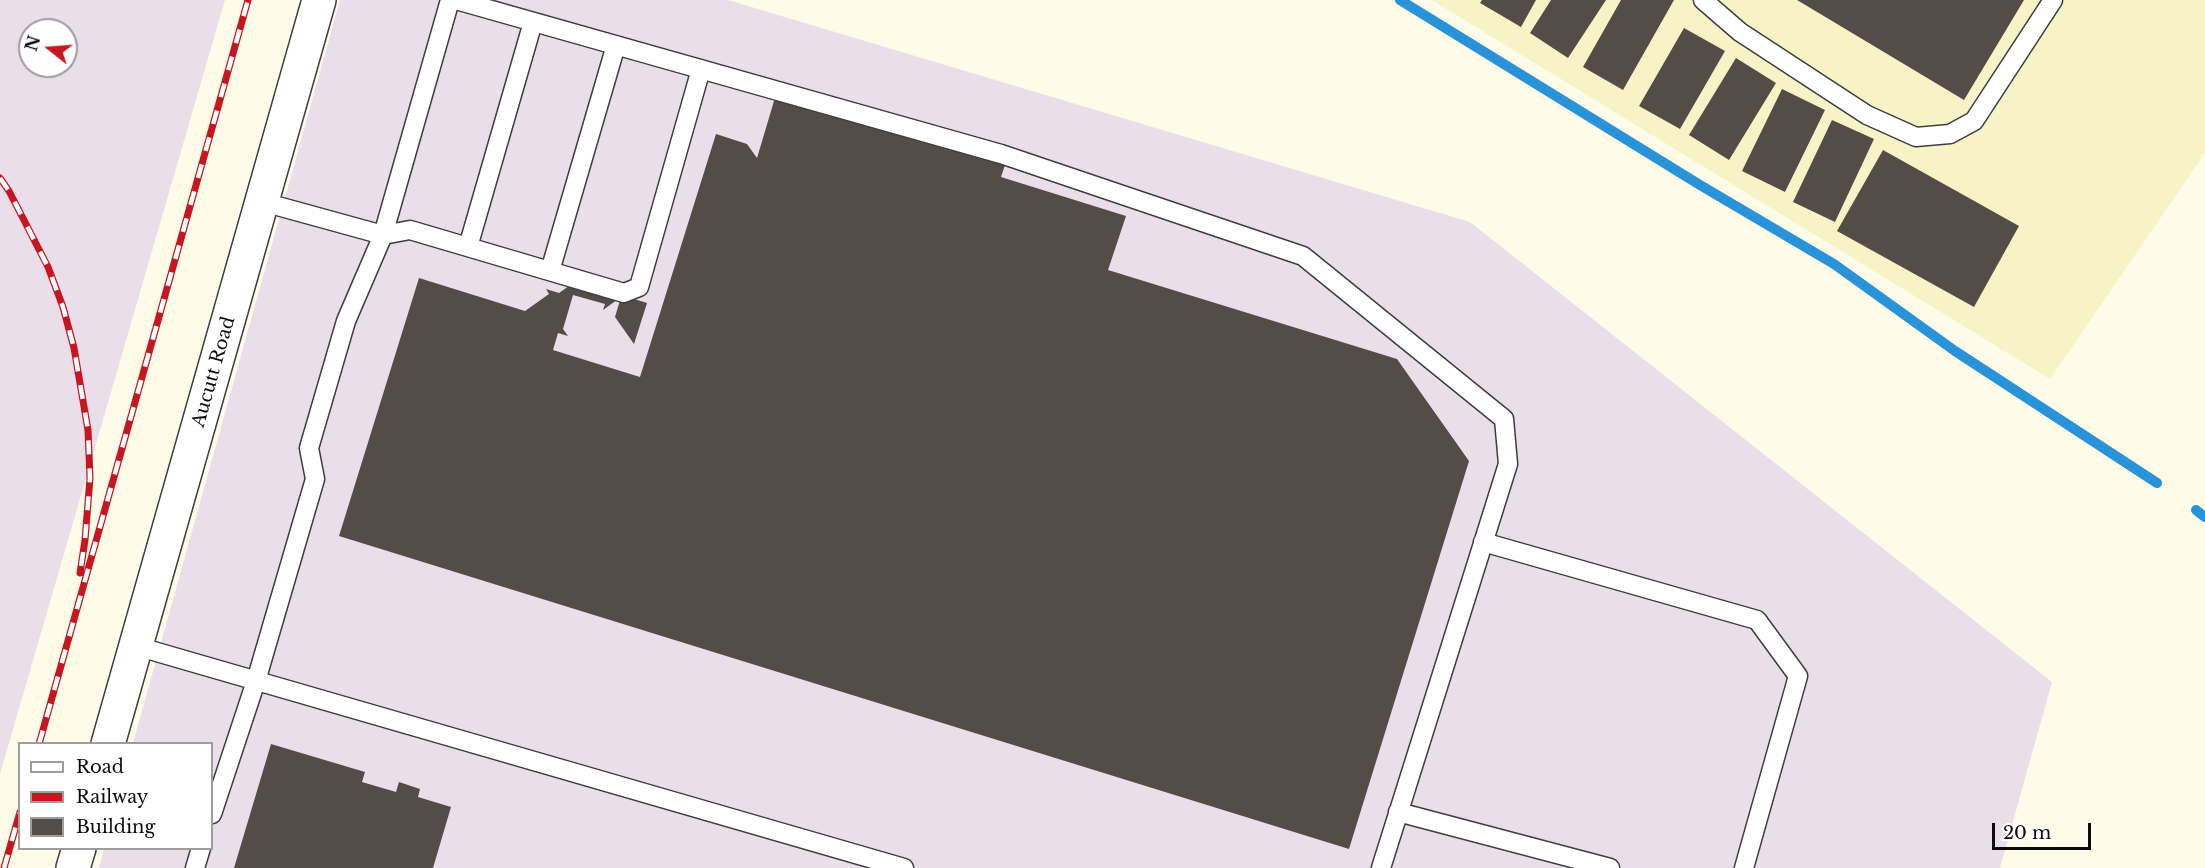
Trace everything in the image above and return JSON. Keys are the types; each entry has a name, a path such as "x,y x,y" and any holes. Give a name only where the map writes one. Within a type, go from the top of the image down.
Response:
{"street":[{"name":"Aucutt Road","path":"109,742 319,0"},
{"path":"73,868 79,850"}],"lane":[{"path":"213,811 256,681 315,479 309,448 346,321 383,236 450,0"},
{"path":"456,0 1001,154 1303,256 1504,419 1508,464 1381,868"},
{"path":"1703,0 1740,32 1867,115 1916,137 1950,134 1974,121 2053,0"},
{"path":"468,247 533,22"},
{"path":"550,271 616,45"},
{"path":"263,202 383,236 410,230 624,293 639,287 701,69"},
{"path":"1483,543 1757,620 1798,676 1744,868"},
{"path":"136,646 904,868"},
{"path":"1398,812 1610,868"},
{"path":"195,868 201,850"}],"shaded area":[{"path":"0,0 225,0 0,774"},
{"path":"340,0 728,0 1470,222 2052,682 2000,868 99,868 104,850 213,850 213,742 133,742"},
{"path":"1432,0 2205,0 2205,153 2050,379"}],"building":[{"path":"1482,0 1536,0 1521,27 1480,3"},
{"path":"1551,0 1606,0 1568,58 1530,33"},
{"path":"1621,0 1674,0 1623,90 1583,67"},
{"path":"1797,0 2024,0 1964,100"},
{"path":"1684,28 1725,51 1680,129 1639,106"},
{"path":"1736,58 1776,83 1729,160 1689,135"},
{"path":"1782,89 1825,110 1785,192 1742,171"},
{"path":"777,91 1006,162 1001,177 1126,216 1108,270 1397,359 1469,461 1349,849 339,536 419,278 525,311 549,294 546,289 559,293 576,281 647,303 634,344 615,317 621,297 603,310 605,304 573,295 563,329 568,336 558,333 553,350 640,377 716,134 747,144 757,158"},
{"path":"1832,120 1874,139 1835,222 1793,202"},
{"path":"1883,150 2019,226 1974,307 1837,231"},
{"path":"271,744 365,772 362,782 396,792 399,782 420,789 418,797 451,807 433,868 234,868"}],"waterway":[{"path":"1400,0 1700,185 1834,264 1955,351 2157,483"},
{"path":"2196,510 2205,517"}],"railway":[{"path":"40,742 248,0"},
{"path":"0,178 48,267 63,307 74,348 88,430 90,478 80,573"},
{"path":"4,868 18,819"}]}
